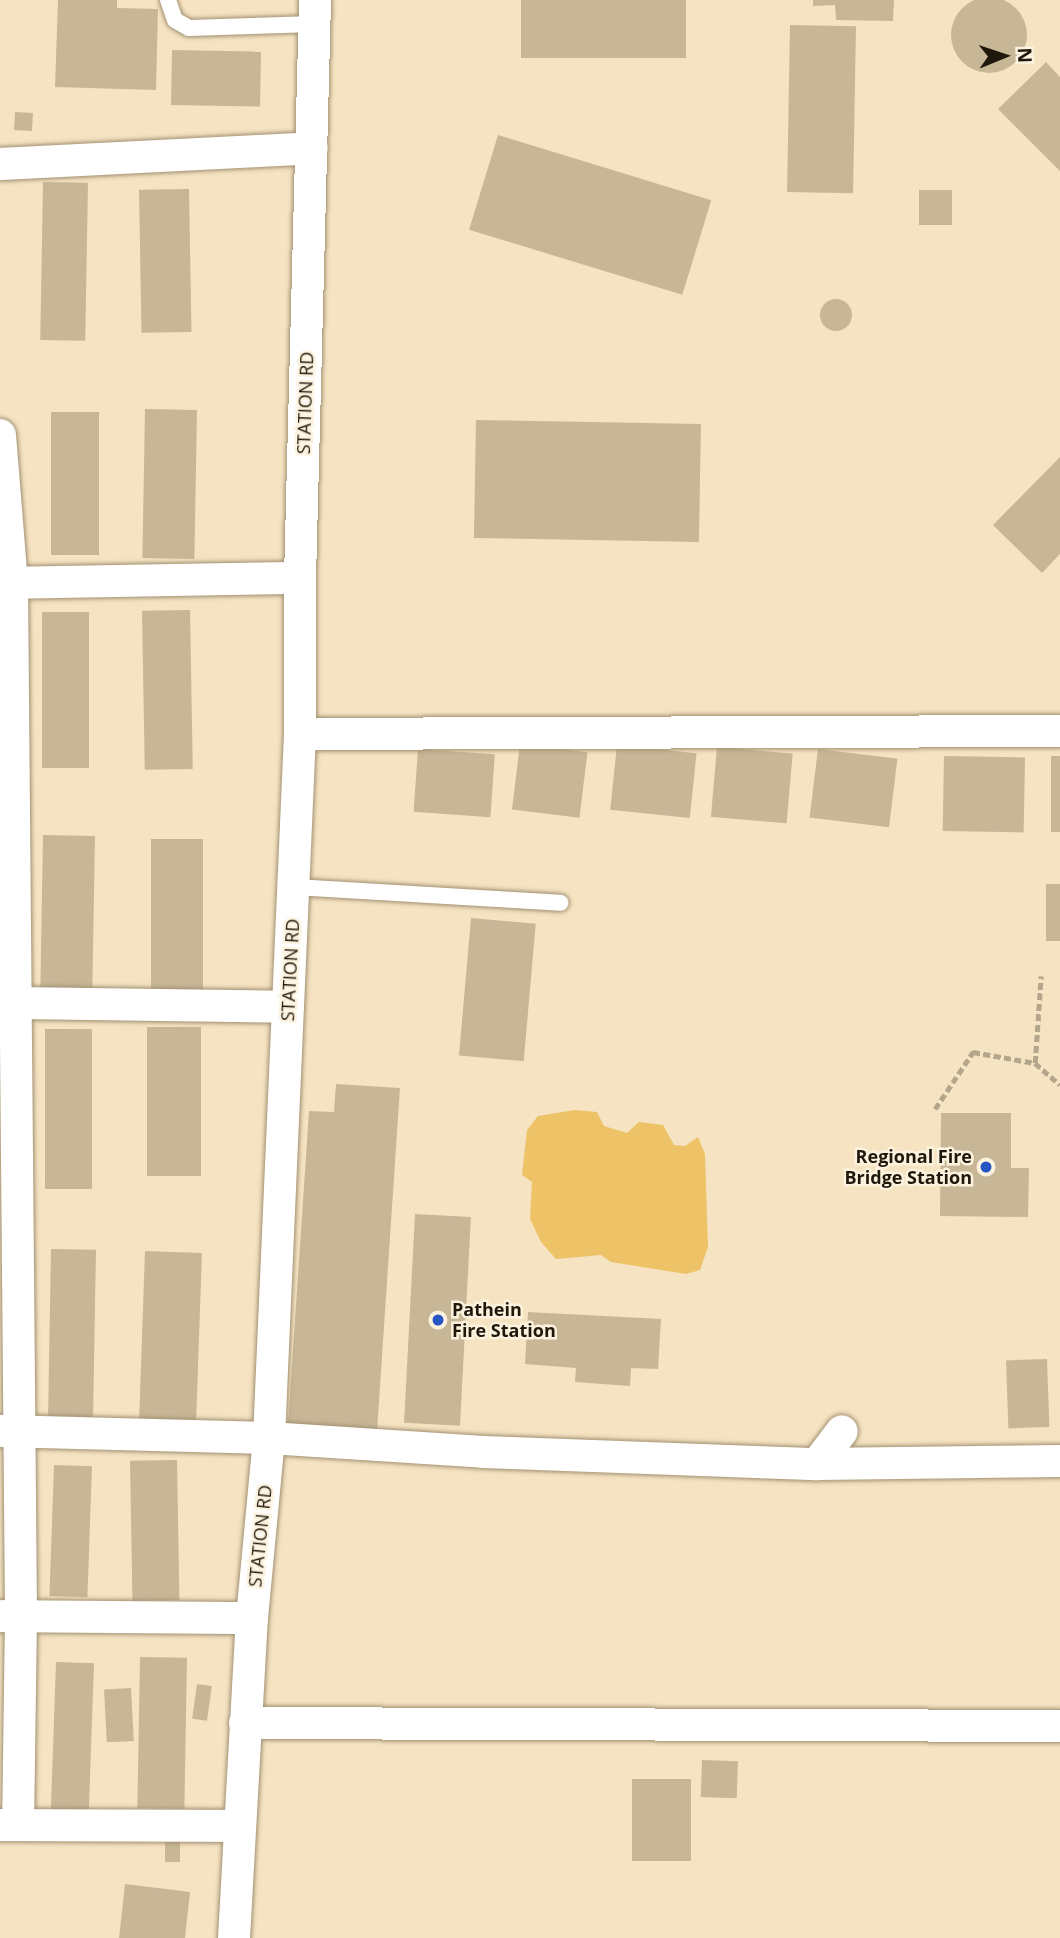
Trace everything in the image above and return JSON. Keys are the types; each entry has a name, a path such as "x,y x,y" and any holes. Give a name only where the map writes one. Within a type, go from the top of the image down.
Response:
{"street":[{"name":"STATION RD","path":"234,1938 252,1618 269,1438 300,734 300,578 315,12"},
{"path":"0,164 312,148"},
{"path":"0,435 16,1003 10,1431 9,1825 240,1826"},
{"path":"6,583 300,578"},
{"path":"300,734 1060,730"},
{"path":"16,1003 288,1007"},
{"path":"10,1431 269,1438 484,1452 817,1464 1060,1461"},
{"path":"817,1464 842,1431"},
{"path":"10,1616 252,1618"},
{"path":"245,1723 1060,1726"}],"lane":[{"path":"168,0 175,20 189,28 315,12"},
{"path":"293,887 561,903"}],"path":[{"path":"1035,1063 1041,976"},
{"path":"935,1109 973,1052 1035,1063 1060,1084"}],"shaded area":[{"path":"575,1110 597,1112 604,1126 627,1133 639,1122 663,1125 674,1145 685,1146 698,1137 705,1154 708,1247 700,1270 686,1274 611,1262 601,1255 556,1259 541,1242 530,1219 532,1182 522,1175 527,1130 538,1116"}],"building":[{"path":"982,-3 996,-3 1010,3 1021,14 1027,35 1024,50 1016,62 996,73 982,73 968,67 957,56 951,42 951,28 957,14 968,3"},
{"path":"58,0 117,0 117,8 158,9 156,90 55,87"},
{"path":"521,0 686,0 686,58 521,58"},
{"path":"813,0 894,0 893,21 836,20 835,5 813,6"},
{"path":"790,25 856,26 853,193 787,192"},
{"path":"172,50 261,52 260,107 171,105"},
{"path":"1046,62 1060,77 1060,171 998,109"},
{"path":"15,112 33,113 32,131 14,130"},
{"path":"498,135 711,200 682,295 469,230"},
{"path":"43,182 88,183 85,341 40,340"},
{"path":"189,189 191,332 142,333 139,190"},
{"path":"919,190 952,190 952,225 919,225"},
{"path":"836,299 848,303 852,315 848,327 836,331 824,327 820,315 824,303"},
{"path":"145,409 197,410 194,559 142,558"},
{"path":"51,412 99,412 99,555 51,555"},
{"path":"476,420 701,424 699,542 474,538"},
{"path":"1060,457 1060,554 1042,573 993,525"},
{"path":"190,610 193,769 145,770 142,611"},
{"path":"42,612 89,612 89,768 42,768"},
{"path":"520,744 587,752 579,818 512,810"},
{"path":"617,745 697,753 690,818 610,810"},
{"path":"717,747 793,754 787,823 711,817"},
{"path":"418,749 495,754 490,817 414,812"},
{"path":"818,749 897,759 889,827 810,817"},
{"path":"944,756 1025,757 1024,832 943,831"},
{"path":"1051,756 1060,756 1060,832 1051,832"},
{"path":"43,835 95,836 92,1000 40,999"},
{"path":"151,839 203,839 203,999 151,999"},
{"path":"1046,884 1060,884 1060,941 1046,941"},
{"path":"471,918 536,924 524,1061 459,1055"},
{"path":"147,1027 201,1027 201,1176 147,1176"},
{"path":"45,1029 92,1029 92,1189 45,1189"},
{"path":"336,1084 400,1088 377,1431 288,1425 309,1111 334,1112"},
{"path":"941,1113 1011,1113 1011,1168 1029,1168 1028,1217 940,1216"},
{"path":"415,1214 471,1217 460,1426 404,1423"},
{"path":"51,1249 96,1250 93,1420 48,1419"},
{"path":"145,1251 202,1253 196,1421 139,1419"},
{"path":"528,1312 661,1319 658,1369 631,1368 630,1386 575,1382 576,1368 525,1364"},
{"path":"1047,1359 1049,1427 1008,1428 1006,1360"},
{"path":"177,1460 179,1600 132,1601 130,1461"},
{"path":"54,1465 92,1466 87,1597 49,1596"},
{"path":"140,1657 187,1658 184,1809 137,1808"},
{"path":"56,1662 94,1663 89,1815 51,1814"},
{"path":"197,1684 212,1686 207,1721 192,1719"},
{"path":"131,1688 134,1741 107,1742 104,1689"},
{"path":"702,1760 738,1761 737,1798 701,1797"},
{"path":"632,1779 691,1779 691,1861 632,1861"},
{"path":"165,1842 180,1842 180,1862 165,1862"},
{"path":"125,1884 190,1892 185,1938 119,1938"}],"place":[{"name":"Regional Fire Bridge Station","path":"986,1167"},
{"name":"Pathein Fire Station","path":"438,1320"}]}
